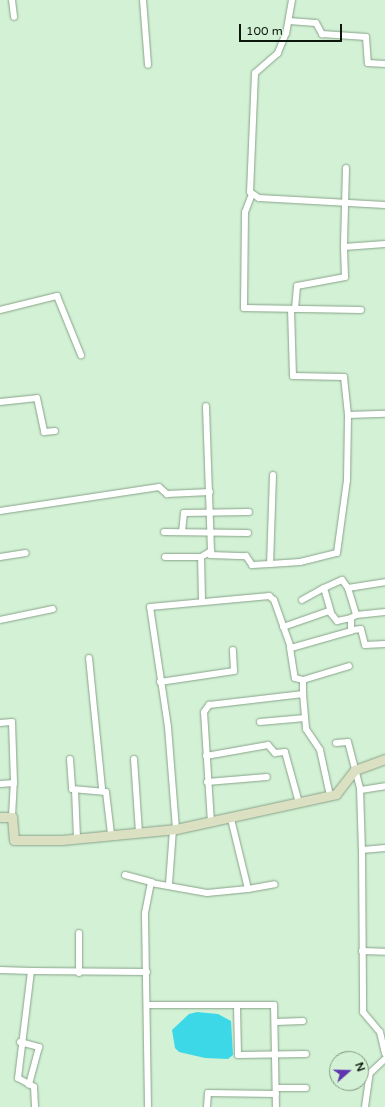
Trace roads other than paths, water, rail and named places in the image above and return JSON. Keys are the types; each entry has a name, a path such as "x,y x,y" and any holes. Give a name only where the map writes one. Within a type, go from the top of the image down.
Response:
{"street":[{"path":"12,0 14,17"},
{"path":"143,0 148,64"},
{"path":"292,0 289,21 278,53 256,73 249,187 252,194 259,198 343,204 385,205"},
{"path":"289,21 316,23 322,34 366,37 368,63 385,64"},
{"path":"165,557 201,557 210,555 246,556 252,565 300,562 339,551 347,480 348,415 344,377 293,376 293,309 297,286 345,277 343,204 346,168"},
{"path":"252,194 245,212 244,307 361,310"},
{"path":"344,247 385,244"},
{"path":"0,310 57,296 81,355"},
{"path":"0,402 37,398 44,432 55,431"},
{"path":"206,406 210,492 210,555"},
{"path":"348,415 385,414"},
{"path":"270,564 273,474"},
{"path":"0,511 159,486 167,494 210,492"},
{"path":"182,532 183,514 248,512"},
{"path":"164,532 248,533"},
{"path":"0,557 26,553"},
{"path":"201,557 202,600"},
{"path":"302,600 324,588 344,580 348,588 354,617 353,630"},
{"path":"348,588 385,582"},
{"path":"324,588 331,612 336,621 385,612"},
{"path":"169,884 174,830 160,682 149,608 202,600 271,596 290,648 295,678 302,680 349,666"},
{"path":"0,620 53,609"},
{"path":"283,627 331,612"},
{"path":"290,648 361,629 365,645 385,644"},
{"path":"160,682 234,671 233,650"},
{"path":"89,658 102,789 106,792 110,834"},
{"path":"302,680 307,735 320,750 330,796"},
{"path":"211,823 207,782 206,706 303,694"},
{"path":"260,722 305,718"},
{"path":"0,724 12,722 14,783 12,818 13,840 77,838 110,834 174,830 231,819 330,796 341,791 356,772 385,759"},
{"path":"336,743 348,742 360,789 363,1012 380,1032 385,1053"},
{"path":"206,756 268,745 275,753 285,752 299,803"},
{"path":"70,758 72,788 75,790 77,838"},
{"path":"134,759 138,832"},
{"path":"207,782 267,777"},
{"path":"0,784 14,783"},
{"path":"360,789 385,786"},
{"path":"75,790 102,789"},
{"path":"0,817 12,818"},
{"path":"231,819 248,890"},
{"path":"362,850 385,848"},
{"path":"125,875 207,893 248,890 275,884"},
{"path":"148,1107 145,913 152,882"},
{"path":"79,933 79,973"},
{"path":"362,951 385,952"},
{"path":"0,970 79,973 146,972"},
{"path":"31,971 20,1042 18,1078 34,1088 35,1107"},
{"path":"147,1005 274,1005 276,1022 276,1107"},
{"path":"237,1006 236,1053 276,1056 306,1054"},
{"path":"276,1022 303,1021"},
{"path":"20,1042 39,1047 29,1085"},
{"path":"365,1107 370,1073 385,1059"},
{"path":"208,1107 208,1093 276,1091 306,1088"}],"water":[{"path":"197,1012 218,1014 231,1021 233,1055 228,1059 205,1058 179,1052 175,1048 172,1030 189,1014"}]}
